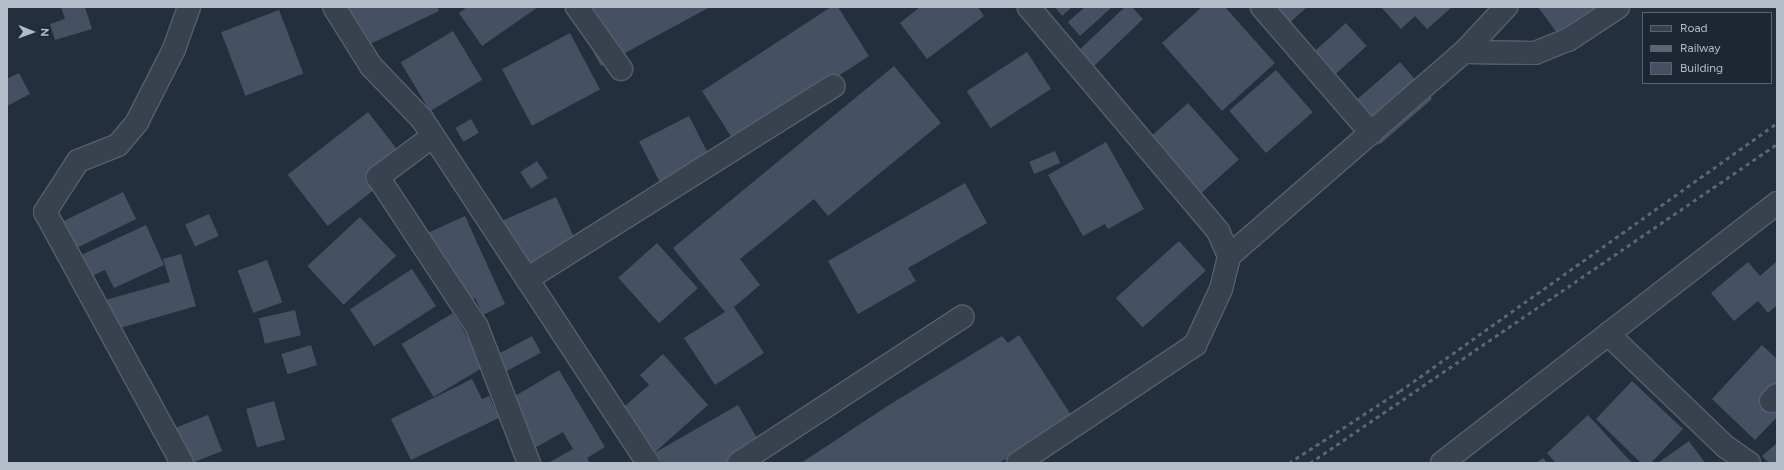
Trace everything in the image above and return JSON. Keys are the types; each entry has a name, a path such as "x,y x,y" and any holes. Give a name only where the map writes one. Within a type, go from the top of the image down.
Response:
{"street":[{"path":"182,463 45,212 78,161 118,145 137,122 174,49 189,7"},
{"path":"334,7 371,66 422,119 648,463"},
{"path":"577,7 621,69"},
{"path":"1029,7 1218,230 1229,256"},
{"path":"1262,7 1372,133"},
{"path":"1018,463 1194,345 1221,289 1229,256 1464,52 1506,7"},
{"path":"1464,52 1535,54 1568,40 1618,7"},
{"path":"527,279 833,86"},
{"path":"433,136 378,177 477,326 529,463"},
{"path":"1442,463 1777,203"},
{"path":"739,463 962,317"},
{"path":"1608,334 1726,447 1749,463"}],"building":[{"path":"61,7 85,7 92,29 55,40 50,24 65,19"},
{"path":"348,7 437,7 439,11 366,46"},
{"path":"467,7 538,7 482,46 459,13"},
{"path":"573,7 710,7 601,66 570,9"},
{"path":"831,7 838,7 869,56 754,131 732,138 702,91"},
{"path":"920,7 978,7 984,16 927,59 900,23"},
{"path":"1055,7 1072,7 1062,16"},
{"path":"1085,7 1112,7 1080,36 1068,22"},
{"path":"1125,7 1132,7 1143,19 1094,66 1079,50"},
{"path":"1202,7 1225,7 1275,63 1222,111 1162,43"},
{"path":"1264,7 1307,7 1277,34"},
{"path":"1381,7 1452,7 1427,29 1415,16 1401,29"},
{"path":"1538,7 1600,7 1560,37"},
{"path":"279,10 303,73 245,96 221,32"},
{"path":"1346,23 1367,46 1335,75 1314,52"},
{"path":"453,31 482,80 430,111 401,62"},
{"path":"570,33 600,90 532,126 502,69"},
{"path":"1027,52 1051,89 991,128 967,91"},
{"path":"1400,62 1432,99 1380,144 1348,107"},
{"path":"894,66 941,123 828,216 814,199 740,259 760,285 734,307 764,353 715,385 684,338 725,312 673,248"},
{"path":"1276,70 1313,112 1266,153 1229,111"},
{"path":"19,73 30,94 7,106 7,79"},
{"path":"1188,103 1239,159 1199,196 1148,139"},
{"path":"368,112 408,163 328,226 288,175"},
{"path":"689,116 714,166 665,191 639,141"},
{"path":"471,119 479,133 463,142 455,128"},
{"path":"1106,142 1144,209 1108,229 1105,224 1083,236 1048,175"},
{"path":"1055,151 1060,163 1034,174 1029,162"},
{"path":"537,161 548,178 531,189 520,172"},
{"path":"965,183 987,223 908,268 916,281 858,314 828,261"},
{"path":"123,192 136,219 69,252 56,225"},
{"path":"556,197 579,249 523,274 499,222"},
{"path":"209,214 219,236 195,247 185,225"},
{"path":"465,216 505,304 483,315 475,298 454,308 421,236"},
{"path":"360,217 396,256 343,305 307,266"},
{"path":"146,225 164,265 114,288 105,270 85,279 75,258"},
{"path":"1179,241 1206,271 1143,328 1116,298"},
{"path":"657,243 698,288 659,323 618,278"},
{"path":"181,254 196,306 106,332 98,302 170,282 163,259"},
{"path":"267,260 282,302 253,313 238,271"},
{"path":"1777,261 1777,305 1768,313 1758,301 1734,321 1711,293 1748,262 1760,276"},
{"path":"412,269 436,306 374,346 350,309"},
{"path":"295,310 301,335 265,344 259,318"},
{"path":"453,313 485,366 434,397 402,344"},
{"path":"1019,335 1073,418 999,463 801,463 889,405 1002,336 1008,343"},
{"path":"532,336 541,353 492,379 483,362"},
{"path":"311,345 317,365 287,374 281,354"},
{"path":"1762,345 1777,359 1777,417 1755,440 1712,399"},
{"path":"663,354 708,405 653,454 617,413 649,385 640,375"},
{"path":"559,370 605,447 587,458 590,463 548,463 573,449 563,432 533,449 505,402"},
{"path":"472,379 482,399 489,396 499,418 411,460 391,419"},
{"path":"1632,381 1683,429 1651,463 1641,463 1596,419"},
{"path":"274,401 285,439 257,447 246,409"},
{"path":"738,405 766,454 750,463 662,463 656,452"},
{"path":"208,415 222,451 192,463 170,430"},
{"path":"1588,415 1632,463 1556,463 1547,453"},
{"path":"1689,441 1705,463 1658,463"},
{"path":"1777,443 1777,463 1769,463 1762,456"},
{"path":"1543,458 1547,463 1536,463"}],"railway":[{"path":"1289,463 1400,391 1777,123"},
{"path":"1310,463 1777,144"}]}
